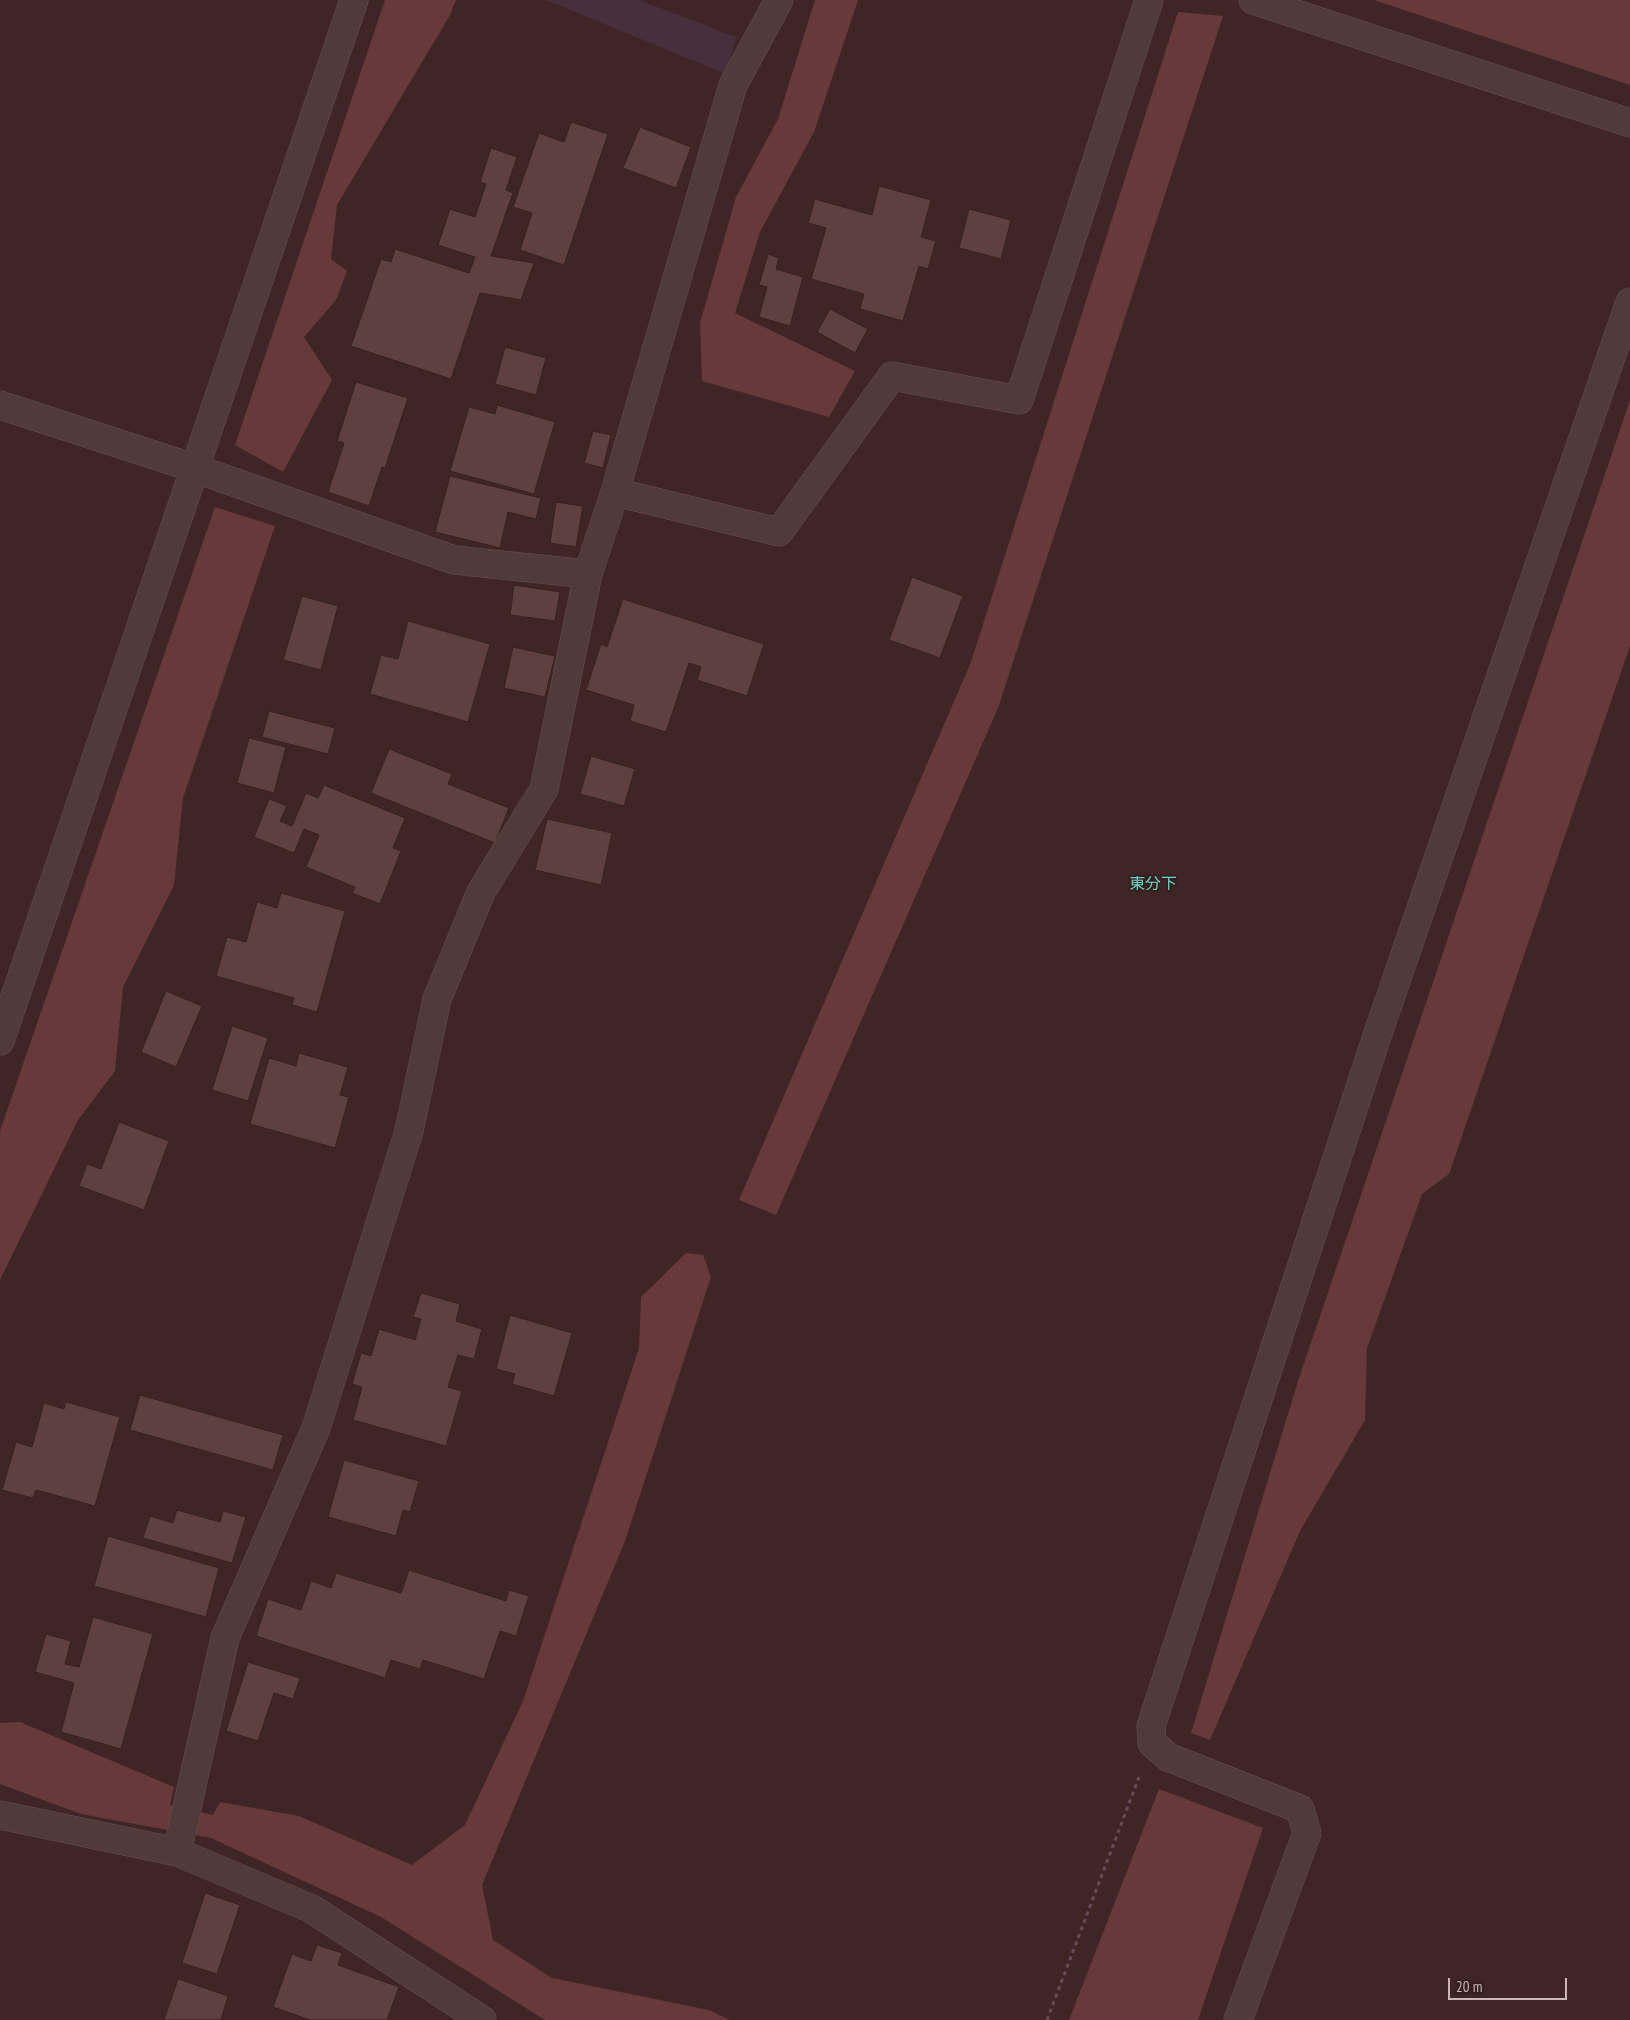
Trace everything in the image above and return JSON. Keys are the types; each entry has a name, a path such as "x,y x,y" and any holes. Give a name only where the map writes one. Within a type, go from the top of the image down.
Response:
{"street":[{"path":"0,1041 354,0"},
{"path":"180,1845 225,1638 316,1428 409,1131 437,999 481,892 544,790 588,574 615,492 733,85 779,0"},
{"path":"615,492 779,532 892,376 1019,400 1149,0"},
{"path":"1253,0 1630,123"},
{"path":"1238,2020 1307,1834 1300,1809 1168,1757 1152,1743 1151,1726 1377,1036 1630,302"},
{"path":"0,405 194,468 454,560 588,574"},
{"path":"0,1815 180,1845 312,1909 482,2020"}],"path":[{"path":"1047,2020 1152,1743"}],"shaded area":[{"path":"385,0 456,0 450,15 337,205 331,259 347,271 336,300 304,337 332,380 283,472 235,445"},
{"path":"546,0 639,0 736,37 726,74"},
{"path":"815,0 858,0 814,132 760,232 735,313 855,371 829,417 702,381 700,323 736,197 778,119"},
{"path":"1374,0 1630,0 1630,85"},
{"path":"1178,12 1223,16 998,708 776,1215 739,1200 971,662"},
{"path":"1630,400 1630,646 1449,1174 1422,1194 1367,1348 1365,1420 1300,1531 1210,1740 1191,1733 1298,1381"},
{"path":"215,507 275,526 183,798 174,885 123,987 115,1071 78,1120 0,1280 0,1131"},
{"path":"686,1253 703,1255 711,1277 625,1541 482,1885 493,1940 552,1978 709,2010 730,2020 545,2020 381,1917 211,1838 81,1814 0,1784 0,1723 20,1722 174,1787 170,1805 213,1815 220,1802 299,1816 412,1865 465,1825 523,1701 639,1348 641,1297"},
{"path":"1159,1789 1263,1828 1198,2020 1069,2020"}],"building":[{"path":"571,122 608,134 564,265 520,250 532,213 513,207 539,133 564,142"},
{"path":"640,127 691,147 676,188 623,168"},
{"path":"491,148 517,157 506,190 513,193 491,256 534,263 521,300 480,293 451,379 351,346 381,259 391,262 395,249 469,273 475,257 438,245 450,209 475,217 486,184 480,182"},
{"path":"879,186 931,200 921,237 936,241 928,269 919,266 903,321 860,309 864,294 811,279 826,228 808,223 815,199 872,215"},
{"path":"969,209 1011,220 1001,259 959,248"},
{"path":"768,254 779,258 776,269 803,277 790,326 759,317 767,287 759,285"},
{"path":"830,309 868,329 855,353 817,332"},
{"path":"505,347 546,358 536,395 495,384"},
{"path":"356,382 408,398 385,468 382,467 369,506 328,492 344,443 337,441"},
{"path":"497,405 555,422 534,494 450,471 469,407 495,414"},
{"path":"593,431 611,435 603,468 584,463"},
{"path":"450,476 541,498 536,519 508,512 500,548 435,532"},
{"path":"556,502 583,506 576,547 550,543"},
{"path":"912,577 963,596 940,658 889,640"},
{"path":"514,585 560,592 555,621 510,615"},
{"path":"302,596 338,606 321,670 283,660"},
{"path":"623,599 764,644 747,696 697,680 701,667 689,663 666,732 630,721 634,705 586,690 601,644 607,647"},
{"path":"408,621 490,644 468,722 370,694 381,655 398,659"},
{"path":"513,647 555,656 545,697 504,688"},
{"path":"269,711 335,728 328,754 262,737"},
{"path":"249,738 286,747 274,793 237,783"},
{"path":"389,749 452,774 448,784 509,808 495,843 371,793"},
{"path":"591,756 635,769 624,806 580,794"},
{"path":"324,785 405,818 393,848 401,851 380,904 352,893 355,887 306,867 319,835 304,829 294,853 254,837 269,799 287,806 280,821 292,826 306,793 318,798"},
{"path":"547,819 612,833 601,885 535,870"},
{"path":"281,893 345,911 317,1012 292,1005 294,998 216,976 227,937 246,942 257,902 277,908"},
{"path":"166,991 202,1006 176,1067 141,1052"},
{"path":"232,1026 268,1038 248,1101 212,1090"},
{"path":"299,1053 348,1067 340,1095 349,1097 335,1148 250,1124 269,1058 296,1066"},
{"path":"119,1122 169,1141 144,1210 79,1186 87,1164 101,1169"},
{"path":"421,1293 460,1304 456,1321 482,1329 474,1359 458,1355 448,1387 462,1391 446,1446 353,1420 362,1387 352,1384 361,1353 371,1356 379,1329 415,1340 421,1319 413,1317"},
{"path":"510,1315 572,1333 554,1396 512,1384 515,1374 496,1369"},
{"path":"140,1395 283,1435 273,1470 130,1430"},
{"path":"66,1402 120,1417 95,1506 36,1490 33,1498 2,1490 16,1442 32,1447 44,1403 64,1409"},
{"path":"344,1460 419,1481 410,1512 403,1510 396,1536 328,1517"},
{"path":"177,1510 220,1522 223,1511 246,1517 232,1563 143,1538 150,1516 173,1523"},
{"path":"108,1536 219,1568 206,1617 94,1586"},
{"path":"409,1570 506,1601 509,1590 529,1596 516,1636 500,1631 484,1679 423,1660 420,1669 391,1660 385,1678 256,1636 268,1599 301,1610 311,1581 331,1588 336,1573 401,1593"},
{"path":"93,1617 153,1634 121,1749 61,1732 74,1683 35,1672 46,1634 71,1641 65,1664 79,1667"},
{"path":"248,1662 300,1678 293,1699 274,1693 258,1741 226,1731"},
{"path":"205,1893 240,1905 217,1974 182,1963"},
{"path":"317,1945 342,1953 338,1965 399,1987 387,2020 310,2020 273,2007 292,1954 311,1961"},
{"path":"178,1979 228,1996 221,2020 164,2020"}],"district":[{"name":"東分下","path":"1153,884"}]}
